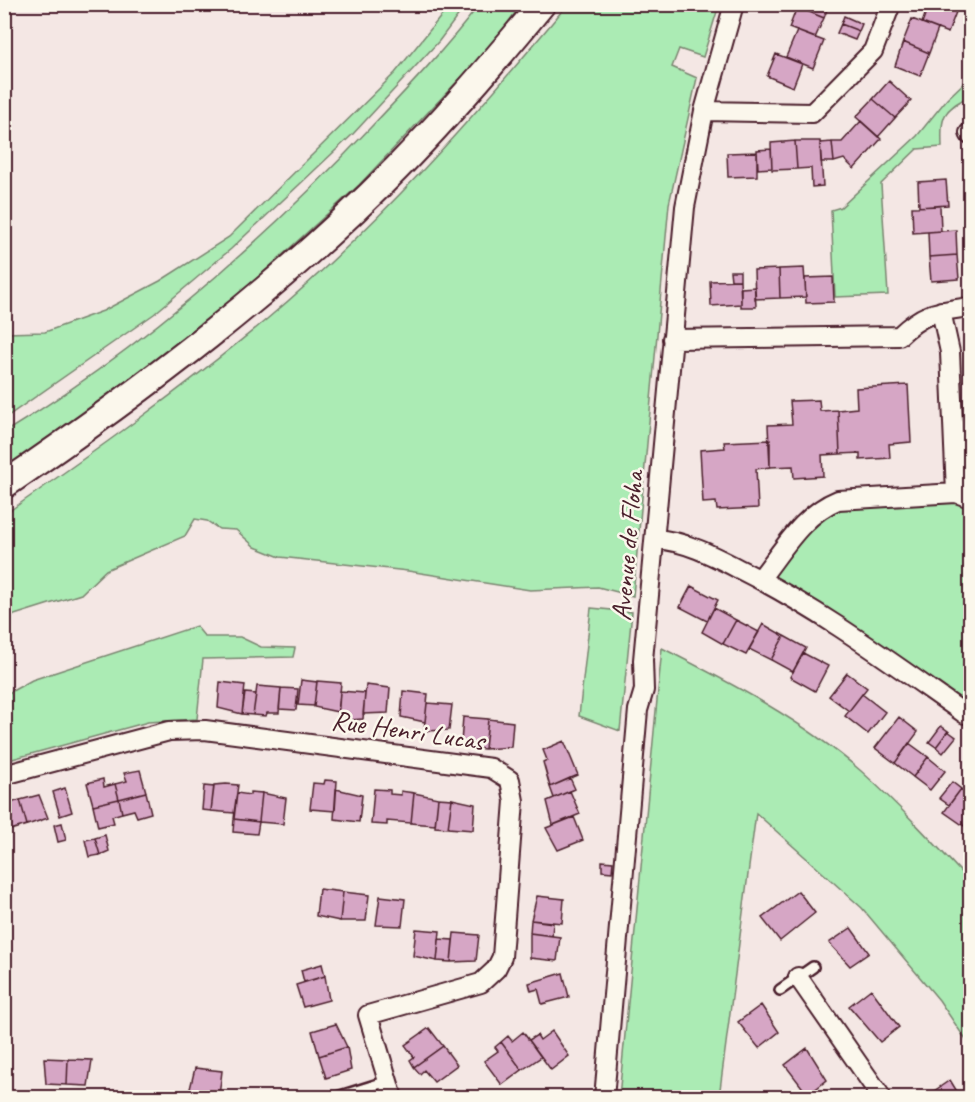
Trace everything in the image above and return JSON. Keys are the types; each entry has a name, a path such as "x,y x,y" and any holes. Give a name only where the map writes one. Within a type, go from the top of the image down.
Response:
{"main road":[{"path":"4,485 89,427 206,339 299,259 397,168 491,66 542,4"}],"street":[{"name":"Avenue de Floha","path":"604,1098 638,710 644,690 644,660 685,207 704,111 734,4"},
{"path":"704,111 812,113 873,51 891,4"},
{"path":"672,339 899,336 918,318 941,311 970,307"},
{"path":"760,579 808,518 822,506 838,500 963,495 950,352 941,311"},
{"path":"655,539 705,551 760,579 820,613 965,714 970,713"},
{"name":"Rue Henri Lucas","path":"4,775 169,731 204,730 491,768 510,780 514,801 502,957 496,969 481,983 368,1015 390,1089"},
{"path":"806,972 882,1098"}],"lane":[{"path":"780,990 806,972"},
{"path":"334,1098 390,1089"}],"green space":[{"path":"451,4 466,5 439,41 353,134 231,249 154,314 5,418 5,333 45,332 103,311 160,281 229,237 395,73"},
{"path":"479,5 521,5 489,48 359,185 210,321 5,472 5,432 104,366 152,330 243,253 330,170 371,127 440,52"},
{"path":"567,5 719,5 703,57 679,49 672,67 697,78 669,204 633,596 598,587 530,590 408,571 280,557 255,547 236,530 219,529 207,521 195,519 185,536 106,570 81,594 5,618 5,514 171,395 267,319 308,283 424,169"},
{"path":"970,77 970,96 945,115 942,147 917,149 881,184 888,295 835,297 831,210 841,207 917,136 947,99"},
{"path":"970,498 970,713 760,579 822,506"},
{"path":"591,608 632,612 620,731 579,716"},
{"path":"196,626 205,637 240,637 261,647 295,648 293,657 203,659 197,719 148,722 5,761 5,695 32,680"},
{"path":"662,648 765,704 815,735 861,771 890,798 970,882 970,1046 939,1000 862,908 756,813 719,1097 619,1097"}],"building":[{"path":"798,4 829,4 824,18 797,7"},
{"path":"929,4 956,12 948,33 922,23"},
{"path":"937,4 959,4 956,12"},
{"path":"797,7 824,18 815,38 789,28"},
{"path":"844,16 862,24 859,31 841,24"},
{"path":"912,19 938,29 929,53 903,42"},
{"path":"841,24 859,31 855,40 837,33"},
{"path":"797,31 824,41 813,68 786,57"},
{"path":"903,42 929,53 920,76 895,66"},
{"path":"776,54 802,64 793,87 767,76"},
{"path":"889,81 911,101 895,118 873,99"},
{"path":"873,99 895,118 878,137 856,117"},
{"path":"861,121 881,139 854,169 844,159 834,162 832,142 842,142"},
{"path":"795,141 797,169 772,170 771,143"},
{"path":"795,141 820,141 823,186 812,187 811,168 797,169"},
{"path":"832,142 834,162 821,162 820,143"},
{"path":"771,149 772,168 758,169 757,150"},
{"path":"757,152 757,176 728,177 727,153"},
{"path":"946,180 948,205 919,207 918,182"},
{"path":"940,206 941,231 913,233 912,207"},
{"path":"956,230 957,255 929,257 928,232"},
{"path":"957,255 959,279 931,281 929,257"},
{"path":"804,268 806,297 780,298 779,269"},
{"path":"779,269 780,298 755,299 754,270"},
{"path":"730,271 740,271 740,280 731,280"},
{"path":"833,277 834,302 806,303 805,278"},
{"path":"740,280 741,304 711,306 710,281"},
{"path":"755,287 756,307 741,307 741,288"},
{"path":"970,334 970,363 968,363 966,335"},
{"path":"908,385 911,442 889,444 890,458 860,460 860,453 840,454 838,410 857,408 856,388"},
{"path":"819,400 820,411 838,410 840,454 822,455 823,476 794,478 793,466 770,467 768,425 792,424 790,401"},
{"path":"770,440 770,467 756,469 758,508 717,510 716,502 703,503 700,450 725,448 724,442"},
{"path":"691,586 718,600 707,621 680,607"},
{"path":"714,608 736,620 723,644 702,632"},
{"path":"736,620 759,632 746,655 723,644"},
{"path":"763,624 784,636 771,660 749,649"},
{"path":"784,636 806,648 793,672 771,660"},
{"path":"803,653 828,666 815,691 790,677"},
{"path":"847,673 867,688 849,711 829,696"},
{"path":"301,680 317,682 314,706 298,705"},
{"path":"317,681 341,683 338,712 314,707"},
{"path":"220,682 245,685 242,714 218,708"},
{"path":"366,685 390,688 388,713 363,714"},
{"path":"257,686 281,688 279,713 267,713 266,716 253,715"},
{"path":"281,688 298,689 296,710 279,709"},
{"path":"340,691 365,693 363,719 338,721"},
{"path":"403,691 428,694 425,722 401,717"},
{"path":"245,693 256,694 253,715 242,714"},
{"path":"862,694 885,712 868,734 845,716"},
{"path":"427,703 452,705 449,730 424,731"},
{"path":"463,717 488,719 485,749 474,748 474,744 461,743"},
{"path":"899,717 918,732 895,763 875,748"},
{"path":"488,719 513,722 511,747 485,749"},
{"path":"941,726 948,731 936,747 929,742"},
{"path":"948,731 956,737 943,753 936,747"},
{"path":"564,741 578,775 550,787 543,762 547,760 543,750"},
{"path":"909,743 928,757 913,777 895,763"},
{"path":"928,757 945,771 930,790 913,777"},
{"path":"140,770 146,792 119,799 115,784 127,781 124,773"},
{"path":"570,778 575,789 554,798 550,787"},
{"path":"103,779 104,787 115,784 119,799 93,805 87,783"},
{"path":"325,780 337,781 335,811 310,809 313,783 324,784"},
{"path":"952,782 961,789 949,805 939,798"},
{"path":"214,785 238,785 234,813 211,811"},
{"path":"204,786 214,787 211,811 202,810"},
{"path":"65,788 72,812 60,816 53,792"},
{"path":"336,789 362,795 359,822 334,819"},
{"path":"374,789 390,790 390,794 401,795 401,791 414,793 411,823 387,821 387,825 371,824"},
{"path":"961,789 970,796 970,817 964,826 944,812"},
{"path":"570,791 580,814 553,825 547,801"},
{"path":"146,792 151,813 137,817 134,810 122,813 119,799"},
{"path":"250,792 262,793 259,822 234,819 237,793 250,795"},
{"path":"262,793 286,798 283,824 259,822"},
{"path":"414,793 438,798 435,825 411,823"},
{"path":"39,795 48,818 27,825 20,800"},
{"path":"438,798 452,799 448,828 435,827"},
{"path":"119,799 122,813 112,816 114,823 98,827 93,805"},
{"path":"452,799 475,804 473,830 448,828"},
{"path":"20,800 27,825 7,831 4,805"},
{"path":"574,817 583,840 558,850 546,828"},
{"path":"234,819 259,822 257,834 233,832"},
{"path":"62,823 66,840 58,842 54,825"},
{"path":"105,835 109,851 100,855 95,838"},
{"path":"95,838 100,855 89,857 85,840"},
{"path":"602,861 613,862 612,872 602,871"},
{"path":"319,889 343,892 340,921 316,916"},
{"path":"798,891 815,913 780,941 762,918"},
{"path":"343,892 369,895 366,921 340,921"},
{"path":"380,896 405,899 402,926 376,925"},
{"path":"537,896 564,899 562,923 531,920"},
{"path":"531,920 553,923 552,936 530,933"},
{"path":"851,928 869,953 850,966 829,943"},
{"path":"416,929 440,931 437,961 413,956"},
{"path":"454,933 479,935 476,961 451,962"},
{"path":"530,933 560,937 557,961 530,958"},
{"path":"439,939 453,940 451,962 437,961"},
{"path":"322,964 325,976 304,982 301,970"},
{"path":"563,973 569,997 542,1004 538,989 531,991 529,983"},
{"path":"325,976 329,1000 303,1007 296,985"},
{"path":"871,989 899,1027 880,1042 849,1006"},
{"path":"761,1005 779,1032 759,1048 738,1022"},
{"path":"336,1024 347,1047 319,1056 312,1031"},
{"path":"429,1028 443,1046 414,1067 410,1060 414,1057 405,1045"},
{"path":"552,1031 569,1056 551,1070 529,1040 537,1035 540,1040"},
{"path":"523,1032 541,1057 522,1070 501,1042 508,1036 512,1041"},
{"path":"501,1042 522,1070 502,1085 484,1061 498,1051 495,1047"},
{"path":"443,1046 457,1065 434,1082 424,1070 420,1074 414,1067"},
{"path":"347,1047 351,1070 326,1078 319,1056"},
{"path":"807,1048 827,1080 808,1095 785,1065"},
{"path":"44,1058 68,1059 67,1085 46,1084"},
{"path":"68,1059 92,1060 88,1086 67,1085"},
{"path":"195,1068 222,1071 219,1096 189,1093"},
{"path":"950,1080 961,1098 924,1098"},
{"path":"189,1093 219,1096 219,1098 189,1098"}]}
